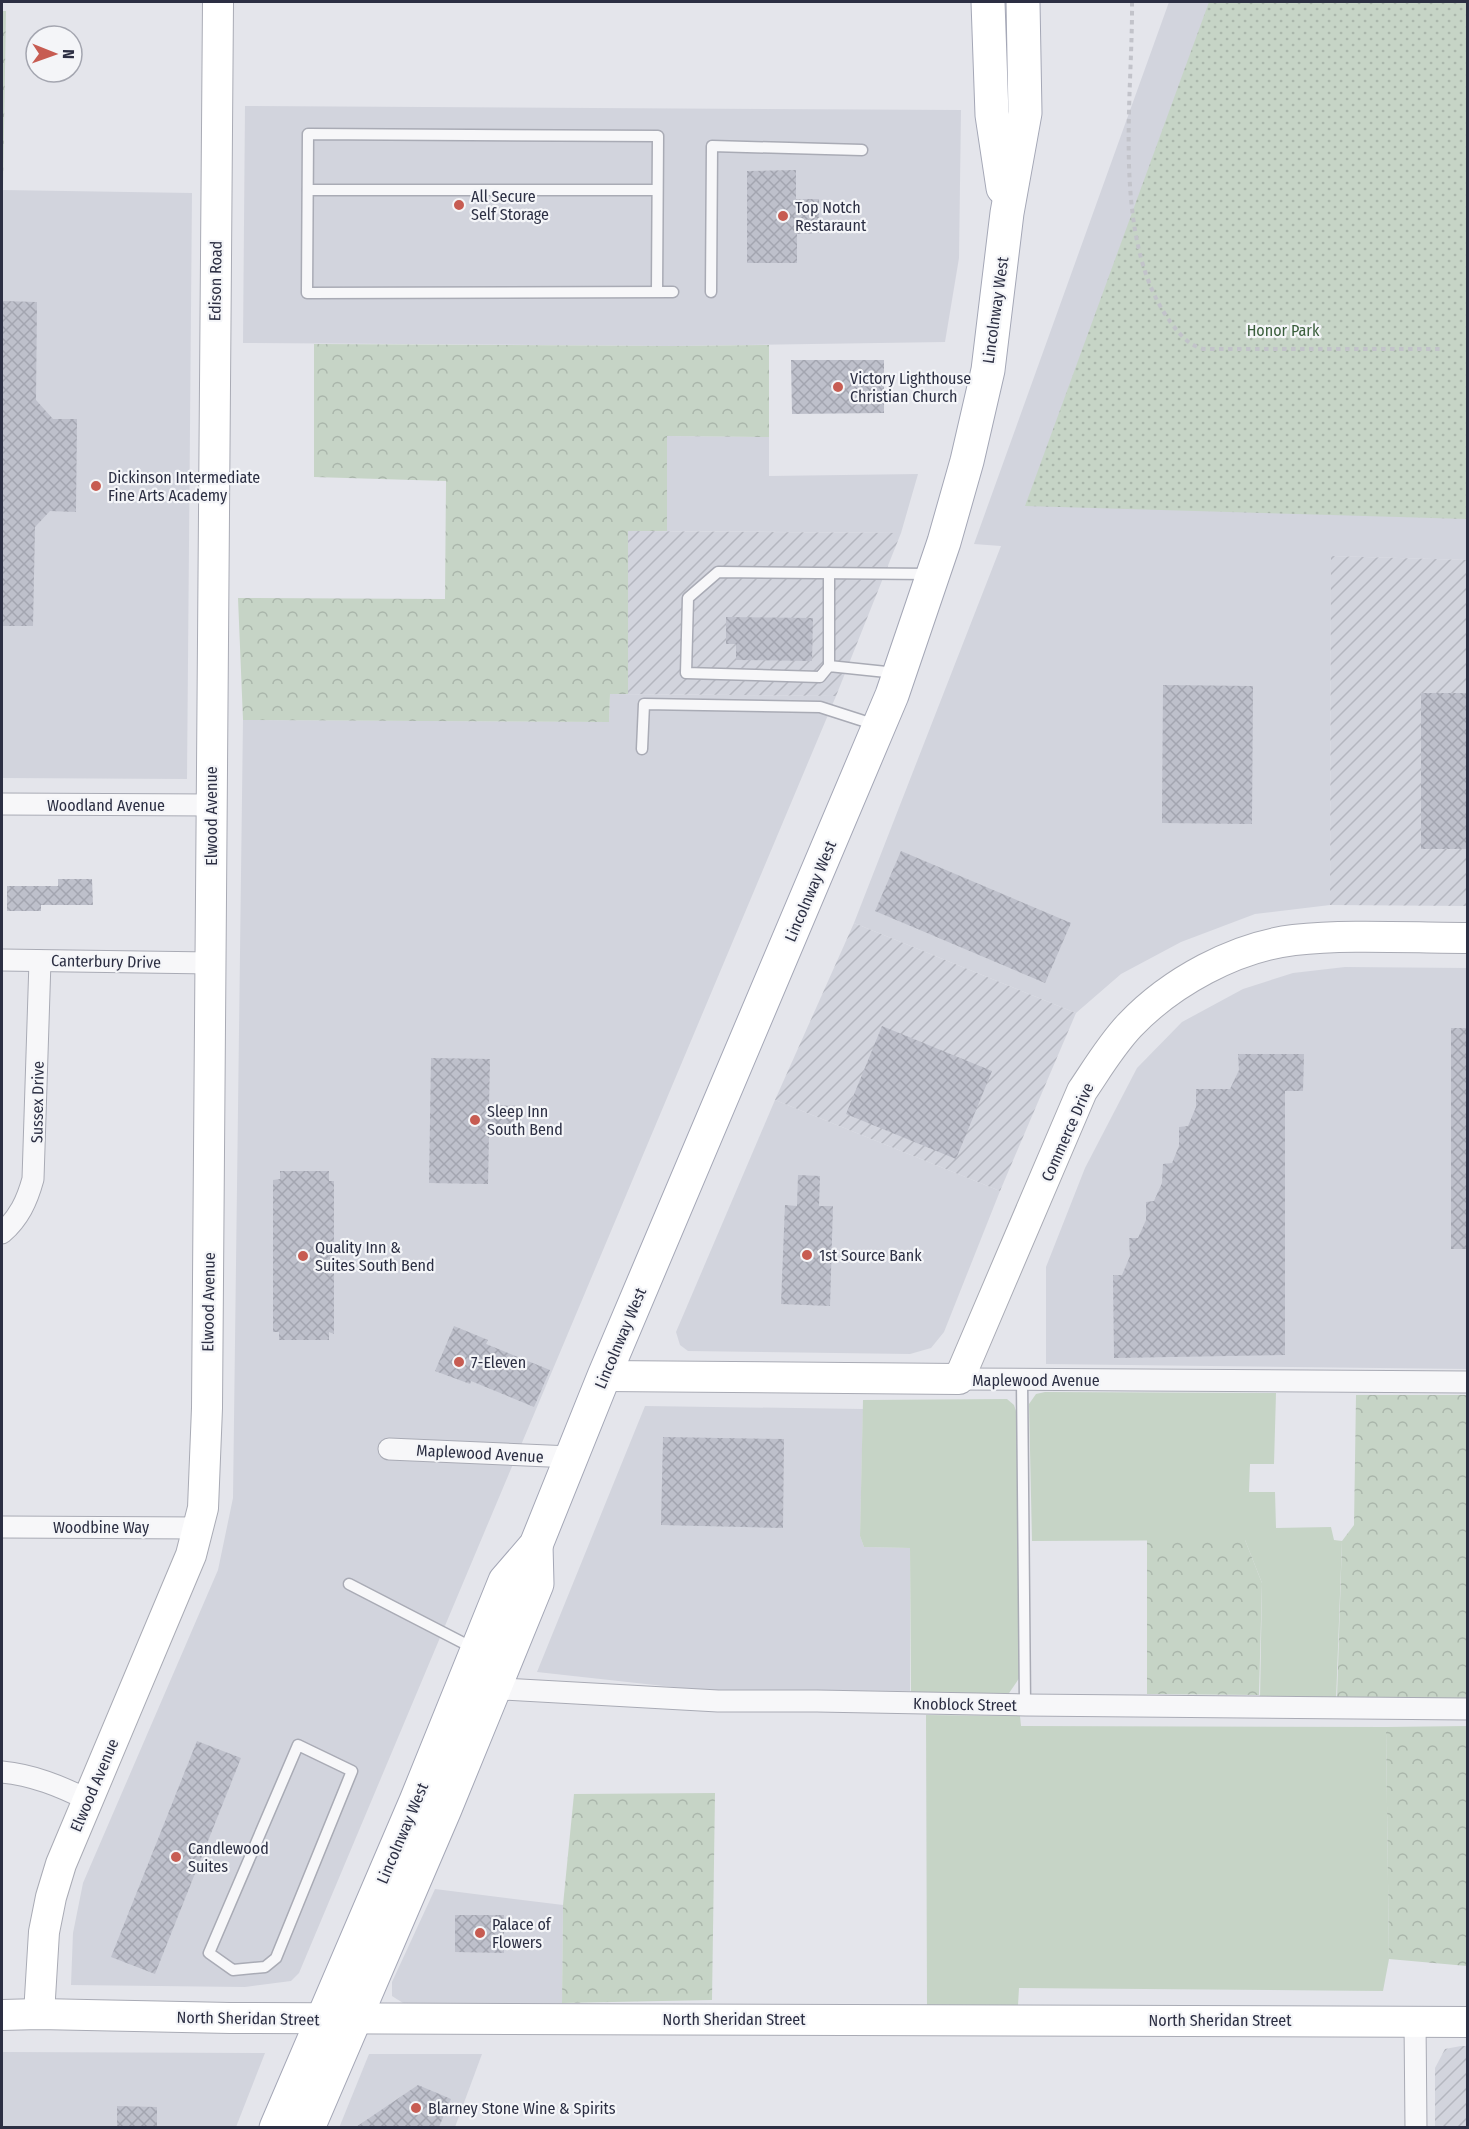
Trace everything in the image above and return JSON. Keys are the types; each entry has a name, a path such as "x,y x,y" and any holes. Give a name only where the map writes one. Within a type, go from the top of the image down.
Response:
{"main road":[{"name":"Lincolnway West","path":"988,2 992,115 1007,213"},
{"name":"Lincolnway West","path":"276,2127 505,1581 536,1545 604,1376 899,674 933,574 967,461 987,370 1007,213 1025,113 1023,2"},
{"name":"Lincolnway West","path":"308,2127 356,2018 537,1584 536,1545"}],"street":[{"name":"Edison Road","path":"212,560 218,2"},
{"name":"Elwood Avenue","path":"39,2014 44,1932 61,1864 178,1588 200,1528 203,1508 207,1408 212,560"},
{"name":"Woodland Avenue","path":"2,804 211,805"},
{"name":"Commerce Drive","path":"960,1379 1082,1092 1115,1043 1130,1025 1156,1001 1185,981 1216,964 1250,951 1292,940 1467,938"},
{"name":"Canterbury Drive","path":"2,960 211,963"},
{"name":"Sussex Drive","path":"2,1233 13,1223 23,1207 33,1179 40,961"},
{"name":"Maplewood Avenue","path":"604,1376 1467,1382"},
{"name":"Maplewood Avenue","path":"389,1449 571,1457"},
{"name":"Woodbine Way","path":"2,1527 200,1528"},
{"name":"Knoblock Street","path":"462,1688 718,1701 1467,1709"},
{"path":"2,1772 19,1773 40,1779 88,1800"},
{"name":"North Sheridan Street","path":"2,2015 1467,2022"},
{"path":"1415,2022 1416,2127"}],"lane":[{"path":"657,292 658,136 308,135 307,293 674,292"},
{"path":"711,292 712,146 862,150"},
{"path":"308,190 657,190"},
{"path":"830,573 829,666 820,677 686,673 688,598 718,572 830,573 933,574"},
{"path":"829,666 899,674"},
{"path":"642,749 644,704 820,707 879,726"},
{"path":"1022,1380 1025,1705"},
{"path":"349,1584 477,1650"},
{"path":"298,1745 352,1771 276,1958 265,1967 233,1970 209,1953 298,1745"}],"path":[{"path":"1132,2 1129,181 1132,214 1142,260 1152,291 1176,330 1191,345 1203,349 1443,349"}],"shaded area":[{"path":"1169,2 1467,2 1467,560 1331,556 1330,905 1255,914 1181,942 1121,974 1076,1013 854,923 1001,546 974,544"},
{"name":"All Secure Self Storage","path":"245,106 961,110 959,258 945,342 673,346 243,343"},
{"name":"Dickinson Intermediate Fine Arts Academy","path":"2,190 192,193 187,779 2,778"},
{"path":"667,436 769,437 769,476 918,474 901,533 667,531"},
{"path":"628,531 901,533 836,696 628,694"},
{"path":"1331,556 1467,560 1467,906 1330,905"},
{"path":"610,694 836,696 299,1973 291,1981 245,1987 71,1985 73,1933 83,1883 218,1570 233,1498 243,720 609,722"},
{"path":"854,923 1076,1013 1000,1191 775,1100"},
{"path":"1345,967 1467,968 1467,1369 1046,1364 1046,1267 1085,1168 1137,1068 1182,1022 1243,989 1293,973"},
{"path":"775,1100 1000,1191 944,1332 931,1348 910,1354 688,1351 680,1345 676,1332"},
{"path":"645,1406 863,1409 860,1536 864,1547 910,1548 910,1691 700,1690 537,1672"},
{"path":"435,1889 563,1905 562,2003 403,2003 392,1996 392,1982"},
{"path":"1467,2046 1467,2127 1435,2127 1435,2068 1445,2049"},
{"path":"2,2052 265,2053 236,2127 2,2128"},
{"path":"369,2054 482,2054 455,2127 339,2128"}],"green space":[{"name":"Honor Park","path":"1209,2 1467,2 1467,519 1025,506"},
{"path":"2,11 6,11 3,190 2,190"},
{"path":"314,344 769,345 769,437 667,436 667,531 628,531 628,694 610,694 609,722 243,720 238,598 445,599 446,481 314,477"},
{"path":"1045,1392 1276,1393 1274,1464 1250,1464 1249,1492 1275,1492 1276,1528 1331,1527 1334,1540 1342,1541 1336,1701 1260,1699 1262,1583 1245,1540 1032,1541 1029,1404 1036,1394"},
{"path":"1356,1395 1467,1395 1467,1698 1337,1698 1342,1541 1354,1525"},
{"path":"1007,1399 1014,1405 1018,1417 1020,1677 1007,1696 911,1695 910,1548 864,1547 860,1536 863,1400"},
{"path":"1147,1540 1245,1540 1262,1583 1259,1695 1147,1694"},
{"path":"926,1715 1020,1716 1021,1726 1386,1727 1389,1959 1383,1991 1019,1988 1018,2005 927,2005"},
{"path":"1467,1726 1467,1966 1389,1959 1386,1727"},
{"path":"715,1793 712,2000 562,2003 563,1905 574,1794"}],"building":[{"name":"Top Notch Restaraunt","path":"796,170 796,199 819,199 819,233 797,234 797,263 747,263 747,171"},
{"path":"2,301 37,302 36,400 53,419 77,419 76,512 50,511 35,527 33,626 2,626"},
{"name":"Victory Lighthouse Christian Church","path":"791,360 884,360 884,413 792,414"},
{"path":"726,617 813,618 812,661 736,660 736,644 726,644"},
{"path":"1163,685 1253,686 1252,824 1162,823"},
{"path":"1421,693 1467,693 1467,849 1421,849"},
{"path":"901,851 1071,923 1045,983 875,911"},
{"path":"58,879 92,879 93,905 41,905 41,911 7,911 7,886 58,886"},
{"path":"882,1026 992,1071 956,1159 846,1114"},
{"path":"1451,1028 1467,1028 1467,1249 1451,1249"},
{"path":"1238,1054 1304,1054 1303,1091 1285,1091 1285,1355 1114,1358 1113,1275 1122,1275 1130,1256 1129,1238 1138,1238 1146,1220 1146,1202 1154,1201 1162,1183 1163,1164 1172,1163 1179,1146 1179,1127 1188,1126 1196,1107 1196,1089 1230,1089 1239,1070"},
{"name":"Sleep Inn South Bend","path":"431,1058 490,1059 489,1105 521,1106 520,1135 489,1134 488,1184 429,1183"},
{"name":"Quality Inn & Suites South Bend","path":"280,1171 329,1171 329,1181 334,1181 334,1334 329,1332 329,1340 279,1340 279,1332 273,1332 273,1180 280,1179"},
{"name":"1st Source Bank","path":"798,1175 820,1176 819,1206 833,1206 830,1306 781,1304 785,1205 797,1206"},
{"path":"454,1326 488,1340 486,1344 550,1370 534,1407 471,1381 470,1384 435,1371"},
{"path":"663,1437 784,1439 783,1528 661,1525"},
{"name":"Candlewood Suites","path":"197,1741 241,1758 155,1974 111,1957"},
{"name":"Palace of Flowers","path":"455,1915 504,1915 504,1953 455,1952"},
{"name":"Blarney Stone Wine & Spirits","path":"418,2085 451,2099 439,2127 356,2127"},
{"path":"117,2106 157,2107 157,2127 117,2127"}],"place":[{"name":"All Secure Self Storage","path":"459,205"},
{"name":"Top Notch Restaraunt","path":"783,216"},
{"name":"Victory Lighthouse Christian Church","path":"838,387"},
{"name":"Dickinson Intermediate Fine Arts Academy","path":"96,486"},
{"name":"Sleep Inn South Bend","path":"475,1120"},
{"name":"1st Source Bank","path":"807,1255"},
{"name":"Quality Inn & Suites South Bend","path":"303,1256"},
{"name":"7-Eleven","path":"459,1362"},
{"name":"Candlewood Suites","path":"176,1857"},
{"name":"Palace of Flowers","path":"480,1933"},
{"name":"Blarney Stone Wine & Spirits","path":"416,2108"}]}
